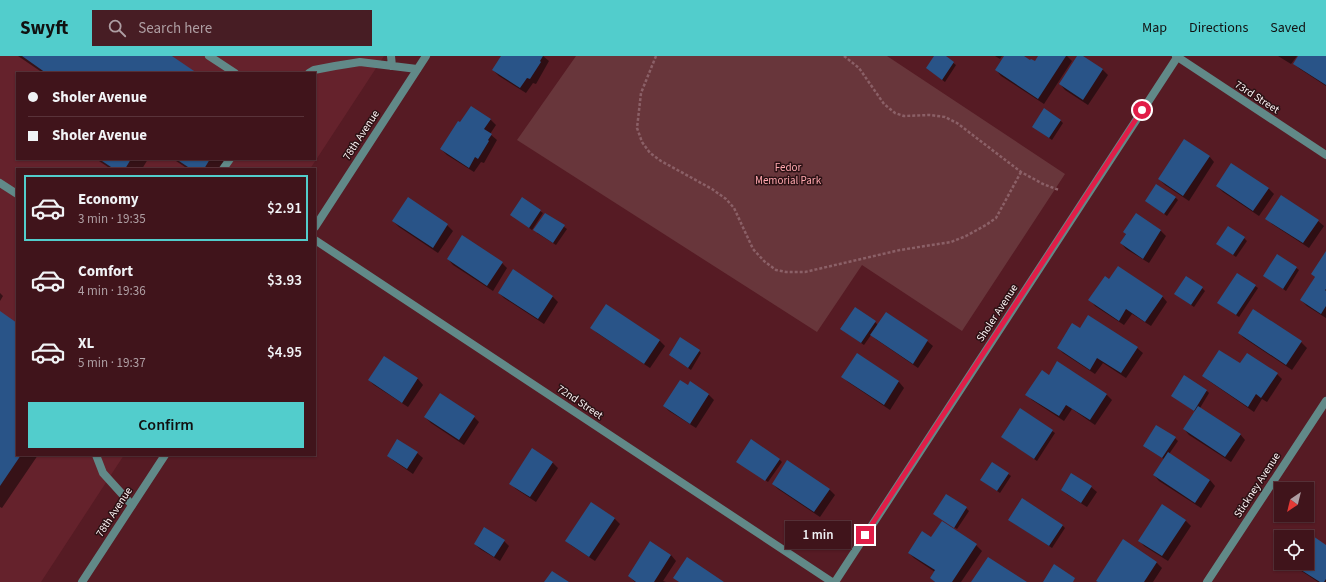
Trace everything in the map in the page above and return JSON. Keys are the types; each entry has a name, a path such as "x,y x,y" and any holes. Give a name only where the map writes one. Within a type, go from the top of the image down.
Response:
{"street":[{"path":"209,56 233,72"},
{"path":"391,56 392,66"},
{"name":"78th Avenue","path":"316,225 426,56"},
{"name":"73rd Street","path":"1177,56 1326,155"},
{"name":"Sholer Avenue","path":"835,582 1177,56"},
{"path":"311,72 314,70 360,62 417,70"},
{"path":"0,183 16,193"},
{"name":"72nd Street","path":"316,241 832,582"},
{"name":"Stickney Avenue","path":"1207,582 1326,400"},
{"path":"96,456 103,473 132,505"},
{"name":"78th Avenue","path":"82,582 164,456"}],"path":[{"path":"656,56 641,93 637,128 642,142 650,153 661,161 712,189 726,199 734,208 753,249 764,261 776,270 786,272 805,272 900,250 951,242 986,226 996,218 1022,172"},
{"path":"844,56 859,68 884,104 895,113 904,116 930,114 946,117 957,123 1022,172 1043,184 1059,190"}],"shaded area":[{"path":"0,56 384,56 316,160 316,72 16,72 16,160 316,160 311,168 16,168 16,456 123,456 41,582 0,582"}],"green space":[{"name":"Fedor Memorial Park","path":"576,56 887,56 1065,174 962,331 862,265 817,332 517,140"}],"building":[{"path":"22,56 172,56 196,72 45,72"},
{"path":"501,56 543,56 540,61 541,62 530,79 527,78 520,88 492,70"},
{"path":"934,56 946,56 954,62 942,80 926,68"},
{"path":"1004,56 1024,56 1035,61 1038,56 1066,56 1038,99 995,70"},
{"path":"1077,56 1083,56 1103,69 1083,100 1059,84"},
{"path":"1298,56 1326,56 1326,85 1293,64"},
{"path":"471,106 491,119 484,129 492,134 478,159 475,157 469,168 440,149 458,121 460,122"},
{"path":"1044,108 1061,120 1049,138 1032,127"},
{"path":"1184,139 1210,156 1183,196 1158,179"},
{"path":"100,160 130,160 126,168 112,168"},
{"path":"178,160 209,160 205,168 190,168"},
{"path":"1231,163 1269,188 1253,211 1216,186"},
{"path":"1156,184 1176,197 1164,214 1145,201"},
{"path":"1281,195 1319,220 1303,243 1265,219"},
{"path":"408,197 448,224 433,248 392,221"},
{"path":"522,197 541,210 529,228 510,215"},
{"path":"545,213 565,225 553,243 533,230"},
{"path":"1136,213 1161,230 1143,259 1120,243 1126,234 1123,232"},
{"path":"1228,226 1245,237 1233,255 1216,244"},
{"path":"462,235 503,262 487,286 447,259"},
{"path":"1326,251 1326,306 1321,314 1300,300 1315,277 1311,274"},
{"path":"1277,254 1297,267 1283,289 1263,276"},
{"path":"1118,266 1163,296 1145,322 1126,309 1119,321 1088,300 1105,276 1109,279"},
{"path":"513,269 553,296 538,319 498,293"},
{"path":"1237,273 1256,285 1236,315 1217,303"},
{"path":"1186,276 1203,287 1191,305 1174,294"},
{"path":"606,304 660,340 644,364 590,328"},
{"path":"855,307 876,321 861,343 840,329"},
{"path":"1253,309 1302,341 1286,365 1238,333"},
{"path":"0,311 16,322 16,456 20,456 0,486"},
{"path":"886,312 928,340 913,364 870,335"},
{"path":"1088,315 1138,347 1121,373 1097,358 1090,370 1057,348 1072,323 1080,328"},
{"path":"680,337 700,350 688,368 669,355"},
{"path":"1219,350 1240,363 1247,353 1278,373 1261,398 1256,394 1248,407 1202,376"},
{"path":"857,353 899,381 884,405 841,377"},
{"path":"384,356 418,378 402,403 368,380"},
{"path":"1057,361 1107,394 1090,420 1066,405 1059,416 1025,395 1042,370 1049,375"},
{"path":"1184,375 1207,390 1194,411 1171,396"},
{"path":"680,380 688,385 690,381 709,394 690,424 663,406"},
{"path":"440,393 475,416 459,440 424,417"},
{"path":"1198,406 1241,434 1225,457 1183,429"},
{"path":"1020,408 1053,430 1034,459 1001,437"},
{"path":"1156,425 1176,437 1162,458 1143,446"},
{"path":"397,439 418,452 407,469 387,456"},
{"path":"751,439 780,459 765,481 736,462"},
{"path":"532,448 553,462 530,497 509,484"},
{"path":"1168,452 1210,480 1195,503 1153,475"},
{"path":"787,460 830,489 814,512 772,484"},
{"path":"992,462 1009,473 997,491 980,480"},
{"path":"1071,473 1092,486 1081,503 1061,490"},
{"path":"946,494 967,507 954,528 933,514"},
{"path":"1022,498 1063,525 1049,546 1008,520"},
{"path":"591,502 615,518 589,557 565,541"},
{"path":"1162,504 1186,520 1162,556 1138,541"},
{"path":"942,521 977,544 952,582 935,582 930,578 935,570 908,553 922,531 931,537"},
{"path":"484,527 505,540 494,557 474,544"},
{"path":"1314,537 1326,545 1326,579 1324,582 1320,582 1301,570 1314,570"},
{"path":"1123,539 1157,562 1144,582 1096,581"},
{"path":"650,541 671,555 654,582 636,582 628,576"},
{"path":"687,557 724,582 679,582 673,578"},
{"path":"988,557 1027,582 971,582"},
{"path":"1054,564 1075,578 1073,582 1043,582"},
{"path":"552,571 569,582 544,582"}],"route":[{"path":"865,535 1142,110"}]}
